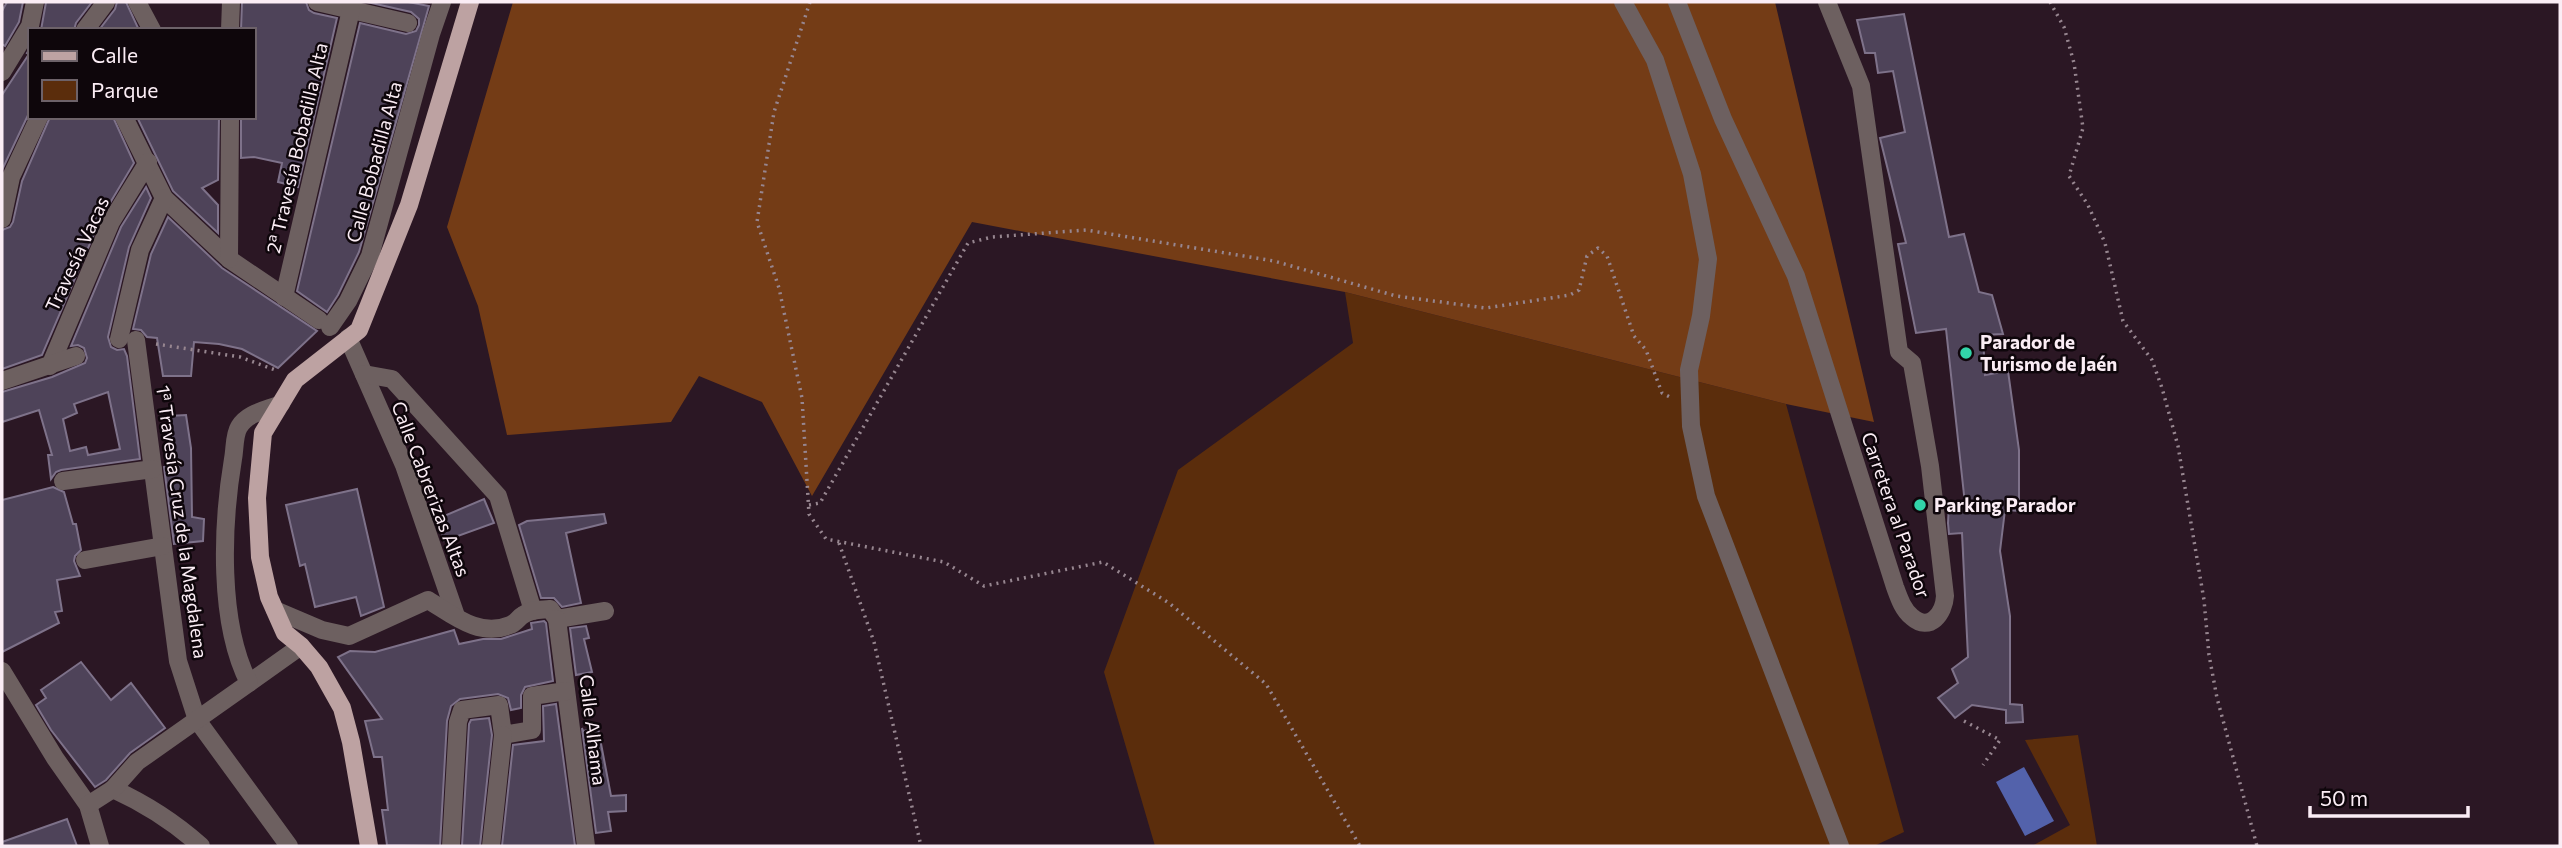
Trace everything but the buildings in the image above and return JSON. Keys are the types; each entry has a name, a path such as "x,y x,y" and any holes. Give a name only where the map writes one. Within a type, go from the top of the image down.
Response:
{"main road":[{"path":"369,846 351,742 342,709 318,667 301,646 285,633 275,610 260,557 257,498 263,433 295,380 359,330 409,205 470,2"}],"street":[{"path":"29,28 35,2"},
{"path":"86,28 106,2"},
{"path":"137,2 151,28"},
{"path":"230,28 231,2"},
{"path":"317,2 351,10 385,9 408,23"},
{"name":"Calle Bobadilla Alta","path":"284,297 325,323 348,301 370,256 442,2"},
{"path":"1623,2 1655,60 1692,174 1708,259 1701,316 1689,370 1691,426 1706,496 1840,846"},
{"name":"Carretera al Parador","path":"1676,2 1723,119 1796,275 1895,587 1908,613 1913,619 1924,623 1940,616 1945,596 1930,466 1912,363 1899,352 1861,86 1827,2"},
{"name":"2ª Travesía Bobadilla Alta","path":"284,297 351,10"},
{"path":"2,72 28,29"},
{"path":"2,219 11,177 38,119"},
{"path":"125,119 164,198 229,259 284,297"},
{"path":"229,259 230,119"},
{"name":"Travesía Vacas","path":"50,366 111,222 148,162"},
{"name":"1ª Travesía Cruz de la Magdalena","path":"164,198 140,250 128,340 153,469 178,661 197,720 289,846"},
{"name":"Calle Cabrerizas Altas","path":"348,338 404,465 456,616"},
{"path":"2,381 76,356"},
{"path":"364,374 392,379 498,496 533,611"},
{"path":"249,683 239,663 230,617 226,509 238,428 248,416 281,404"},
{"path":"63,481 153,469"},
{"path":"85,560 163,546"},
{"path":"275,610 322,630 349,636 428,600 476,628 496,629 513,624 533,611 551,609 557,619 605,611"},
{"name":"Calle Alhama","path":"557,619 586,846"},
{"path":"88,805 113,789 137,762 301,646"},
{"path":"2,671 55,758 88,805 100,846"},
{"path":"503,735 532,730 532,696 566,691"},
{"path":"451,846 458,722 462,710 499,705 503,735 491,846"},
{"path":"113,789 145,803 184,830 201,846"}],"path":[{"path":"810,2 774,112 757,222 779,288 802,398 809,514 825,539 944,562 985,586 1103,562 1169,603 1266,684 1360,846"},
{"path":"2050,2 2064,27 2074,63 2082,128 2069,176 2088,205 2105,243 2123,321 2152,360 2162,388 2178,446 2204,600 2209,655 2217,698 2258,846"},
{"path":"809,505 820,503 968,243 992,236 1086,230 1275,261 1396,296 1486,308 1570,295 1579,290 1587,256 1598,248 1607,256 1634,336 1646,350 1662,393 1690,405"},
{"path":"240,357 285,373 295,380"},
{"path":"839,542 874,642 921,846"},
{"path":"1964,721 2000,740 1983,765"}],"green space":[{"path":"1345,292 1786,404 1904,832 1874,846 1155,846 1104,672 1178,470 1353,343"},
{"path":"2078,735 2097,846 2032,846 2070,825 2025,740"}],"shaded area":[{"path":"513,2 1775,2 1874,422 1786,404 1345,292 972,222 812,496 762,402 699,376 671,422 507,435 478,306 447,227"}],"water":[{"path":"2024,767 2054,821 2025,836 1996,782"}],"place":[{"name":"Parador de Turismo de Jaén","path":"1966,353"},
{"name":"Parking Parador","path":"1920,505"}]}
